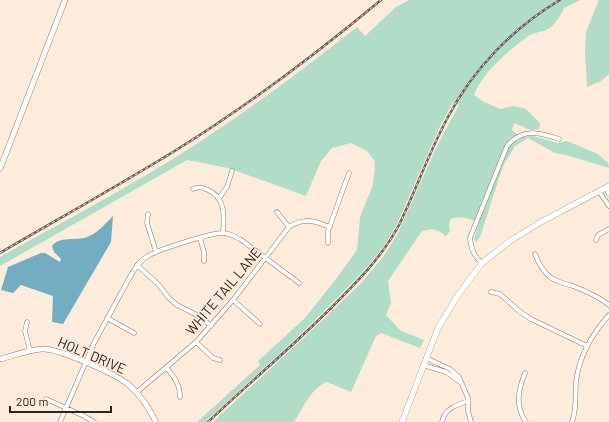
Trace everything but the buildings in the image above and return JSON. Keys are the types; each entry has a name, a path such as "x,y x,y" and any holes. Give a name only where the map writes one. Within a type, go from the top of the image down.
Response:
{"main road":[{"path":"401,421 426,358 447,311 482,263 510,241 541,222 608,187"}],"street":[{"path":"0,169 65,0"},
{"path":"482,263 475,256 470,238 507,146 514,139 524,133 533,132 559,139"},
{"path":"219,198 227,187 232,171"},
{"path":"328,243 330,227 349,173"},
{"path":"193,188 202,187 214,193 219,198 224,211 224,233"},
{"path":"608,187 609,194"},
{"path":"600,191 609,206"},
{"path":"277,212 289,227 299,221 309,220 330,227"},
{"path":"148,214 147,223 156,252"},
{"name":"WHITE TAIL LANE","path":"137,392 196,342 211,326 289,227"},
{"path":"596,240 598,235 609,229"},
{"path":"60,422 94,343 107,318 137,265 147,257 156,252 211,234 224,233 240,239 299,283"},
{"path":"200,238 204,252 204,261"},
{"path":"535,254 544,271 551,278 558,282 590,293 609,305"},
{"path":"137,265 158,284 173,302 199,316 211,326"},
{"path":"491,292 500,294 519,311 531,319 587,346"},
{"path":"233,300 260,324"},
{"path":"572,422 575,409 578,374 587,346 598,327 609,315"},
{"path":"107,318 134,333"},
{"path":"27,322 25,331 30,351"},
{"path":"196,342 213,358 220,360"},
{"name":"HOLT DRIVE","path":"0,359 42,349 58,351 118,377 137,392 149,408 156,422"},
{"path":"426,358 455,372 459,377 468,401 471,422"},
{"path":"424,364 446,372 460,382"},
{"path":"166,367 177,381 180,397"},
{"path":"525,373 518,396 521,413 526,422"},
{"path":"46,399 89,418 94,422"},
{"path":"442,422 443,418 450,409 456,405 468,401"}],"green space":[{"path":"409,0 581,0 564,8 558,19 550,28 530,35 496,63 483,79 474,95 484,102 501,109 513,106 526,109 540,123 539,129 531,130 514,123 512,130 520,137 533,136 558,143 567,141 598,154 608,163 609,168 555,153 528,138 515,146 503,166 480,237 476,242 474,239 479,223 465,218 458,217 451,219 449,224 450,231 446,236 435,230 422,231 388,281 391,303 386,315 401,331 424,340 420,348 381,333 376,336 351,392 327,382 321,385 308,399 294,422 213,422 325,318 361,283 383,257 397,235 437,146 459,105 453,102 441,124 397,224 384,246 360,274 318,317 205,422 197,422 260,365 258,361 305,318 357,250 360,217 373,185 375,161 367,151 351,143 332,148 321,161 306,196 228,168 187,160 0,266 0,257 118,191 187,150 274,90 357,27 365,36 396,7"},
{"path":"599,0 609,0 609,74 601,81 587,87 585,49 586,32"}],"water":[{"path":"113,216 111,242 63,324 52,322 53,296 21,285 13,293 1,290 8,267 41,253 45,253 60,262 61,259 54,252 52,246 55,243 63,240 87,237 95,233"}],"railway":[{"path":"0,253 152,165 200,135 253,99 331,41 381,0"},
{"path":"208,422 317,322 368,269 385,248 399,225 441,130 469,82 510,37 526,23 560,0"}]}
